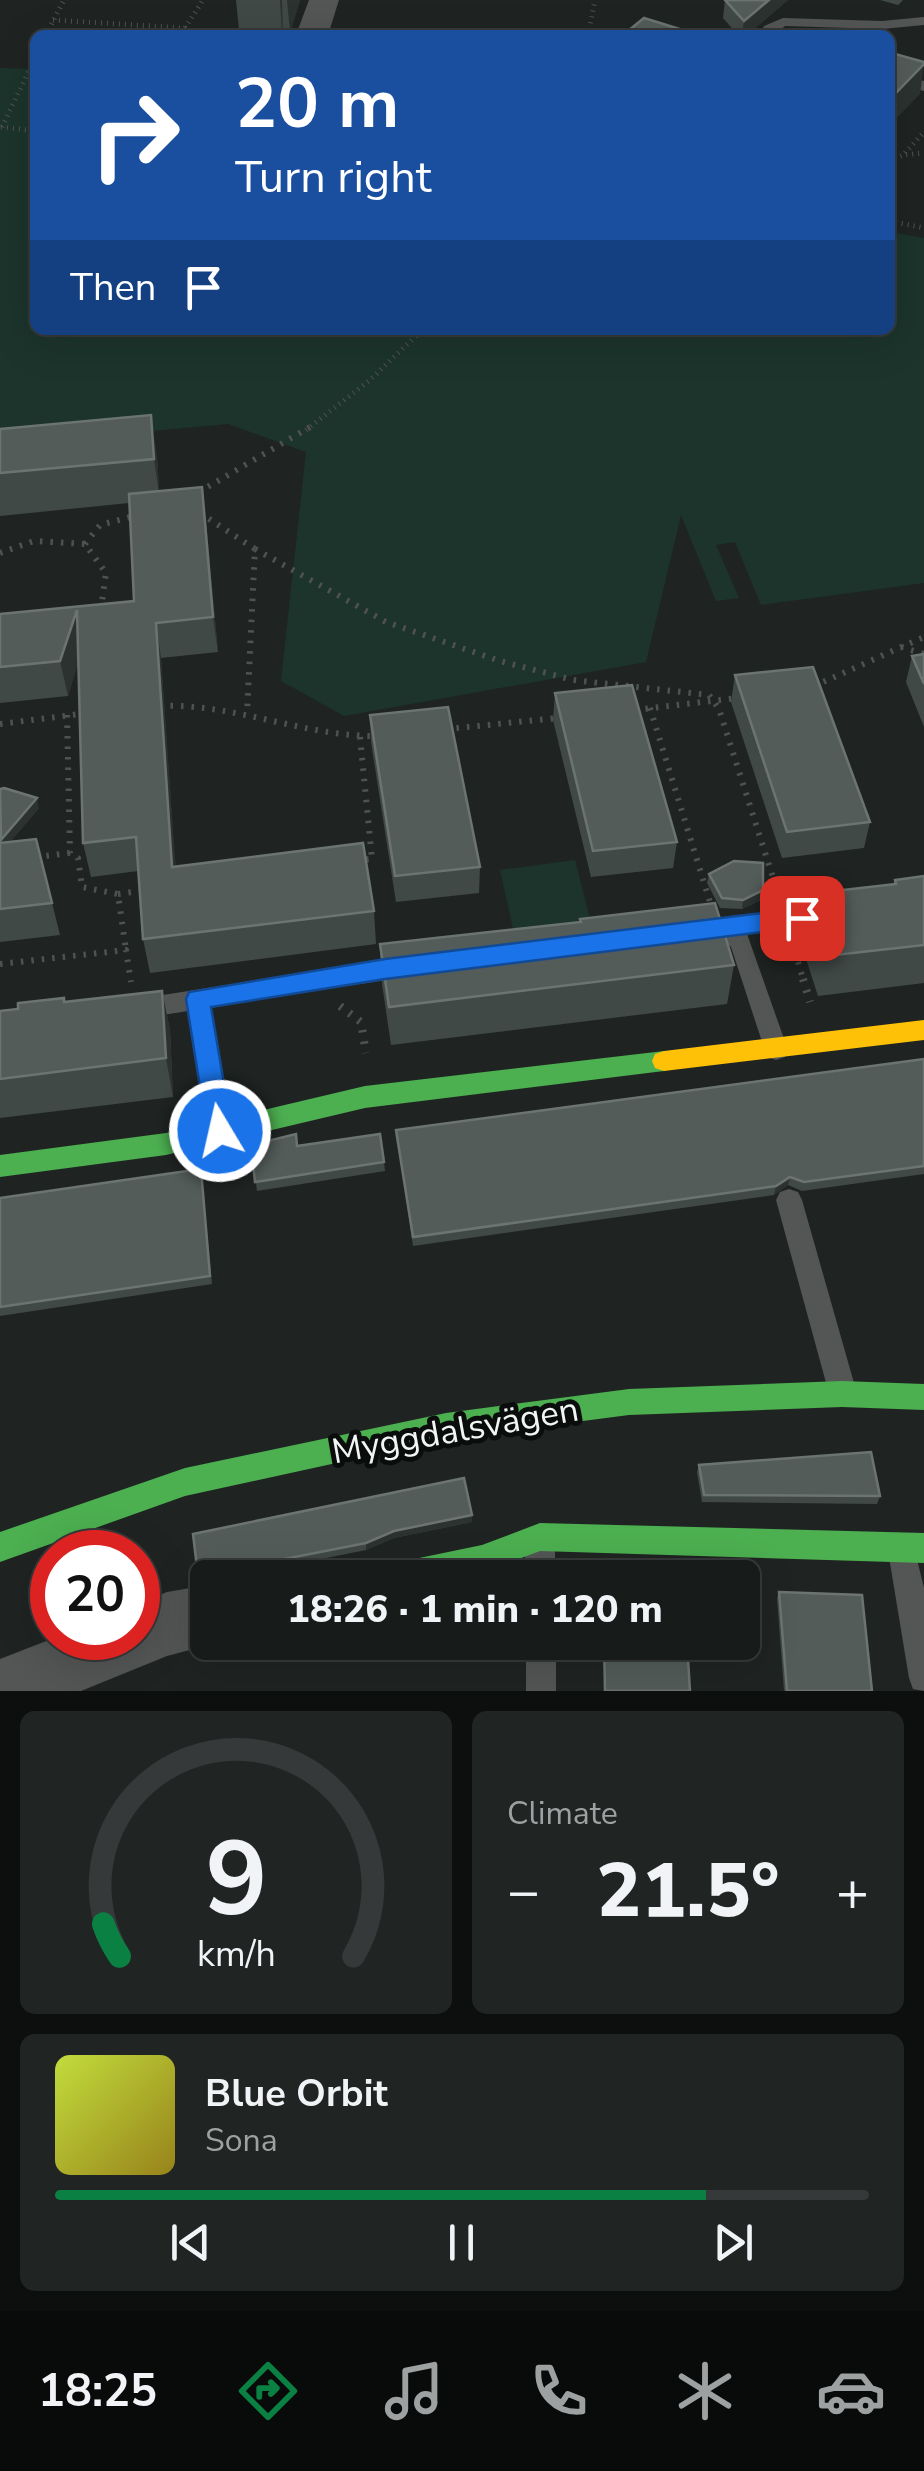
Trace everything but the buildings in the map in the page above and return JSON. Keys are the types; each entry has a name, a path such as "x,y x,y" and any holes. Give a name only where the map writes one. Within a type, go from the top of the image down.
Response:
{"street":[{"path":"314,30 324,0"},
{"path":"0,1166 166,1144 364,1097 924,1030"},
{"name":"Myggdalsvägen","path":"0,1547 185,1482 446,1426 630,1402 842,1394 924,1396"},
{"path":"482,1560 540,1538 913,1548"},
{"path":"160,1627 190,1619"},
{"path":"1,1691 78,1660"}],"lane":[{"path":"924,4 918,12 924,18"},
{"path":"769,30 794,21 882,25 924,18"},
{"path":"895,78 924,86"},
{"path":"670,934 854,911"},
{"path":"726,928 741,942 776,1050"},
{"path":"125,1011 443,963"},
{"path":"198,999 220,1131"},
{"path":"788,1200 842,1394"},
{"path":"540,1538 540,1560"},
{"path":"913,1548 924,1678"},
{"path":"540,1660 541,1691"}],"path":[{"path":"48,30 64,0"},
{"path":"185,28 204,0"},
{"path":"589,30 595,0"},
{"path":"53,20 188,30"},
{"path":"30,68 1,127 30,130"},
{"path":"895,159 924,132"},
{"path":"903,155 924,153"},
{"path":"895,222 924,228"},
{"path":"417,335 342,407 304,435 184,503 255,550 386,622 572,680 709,695 715,701 781,903 790,920 794,956 816,1020"},
{"path":"86,544 100,525 115,518 154,513"},
{"path":"0,552 34,542 86,544 106,568 110,584 97,619"},
{"path":"247,714 255,550"},
{"path":"812,686 924,637"},
{"path":"900,647 924,654"},
{"path":"632,710 754,695"},
{"path":"146,707 198,704 360,738 396,734"},
{"path":"650,708 715,917 726,928"},
{"path":"0,724 98,711"},
{"path":"67,715 70,853"},
{"path":"434,730 560,718"},
{"path":"352,862 372,859 360,738"},
{"path":"18,860 70,853 78,858 82,886 118,894 157,888"},
{"path":"118,894 126,950 125,1011"},
{"path":"0,964 126,950"},
{"path":"306,982 361,1022 366,1056"}],"green space":[{"path":"0,68 30,69 30,335 895,335 895,233 924,238 924,583 761,605 735,542 716,545 739,598 716,601 681,515 646,662 344,716 281,681 306,452 228,424 0,445"},
{"path":"575,860 591,923 514,933 500,870"}],"traffic: fast":[{"path":"0,1166 166,1144 365,1097 664,1061"},
{"path":"0,1547 185,1482 446,1426 629,1402 842,1394 924,1397"},
{"path":"482,1560 540,1537 924,1548"}],"traffic: slow":[{"path":"664,1061 924,1030"}],"route":[{"path":"220,1131 198,999 385,969 802,918"}]}
